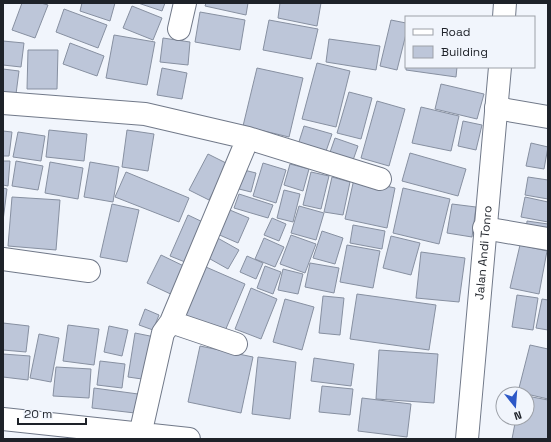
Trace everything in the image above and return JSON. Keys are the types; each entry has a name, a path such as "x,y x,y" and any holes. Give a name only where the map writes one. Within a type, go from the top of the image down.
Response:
{"street":[{"path":"180,29 185,3"},
{"path":"504,16 505,3"},
{"name":"Jalan Andi Tonro","path":"467,439 484,228 500,68"},
{"path":"3,103 145,114 248,138 380,179"},
{"path":"496,108 548,118"},
{"path":"140,435 163,333 171,322 248,138"},
{"path":"484,228 548,239"},
{"path":"3,258 89,271"},
{"path":"171,322 236,344"},
{"path":"3,419 140,435 189,439"}],"building":[{"path":"22,3 41,3 48,5 35,38 12,30"},
{"path":"82,3 115,3 110,21 80,11"},
{"path":"138,3 165,3 162,11"},
{"path":"206,3 248,3 246,15 205,6"},
{"path":"280,3 321,3 317,26 278,18"},
{"path":"132,6 162,18 153,40 123,28"},
{"path":"64,9 107,25 98,48 56,32"},
{"path":"200,12 245,20 240,50 195,42"},
{"path":"269,20 318,29 311,59 263,50"},
{"path":"391,20 405,23 405,38 397,70 380,66"},
{"path":"114,35 155,42 147,85 106,78"},
{"path":"163,38 190,42 188,65 160,62"},
{"path":"329,39 380,46 376,70 326,62"},
{"path":"3,41 24,43 21,67 3,65"},
{"path":"70,43 104,56 97,76 63,64"},
{"path":"28,50 58,50 57,89 27,89"},
{"path":"317,63 350,71 336,127 302,119"},
{"path":"162,68 187,73 182,99 157,95"},
{"path":"257,68 303,78 289,137 243,126"},
{"path":"406,68 457,68 456,77 406,70"},
{"path":"3,69 19,71 16,94 3,93"},
{"path":"441,84 484,94 477,119 435,109"},
{"path":"349,92 372,98 361,139 337,133"},
{"path":"377,101 405,109 389,166 361,158"},
{"path":"421,107 459,116 451,151 412,143"},
{"path":"463,121 482,125 476,150 458,146"},
{"path":"304,126 332,134 324,157 297,148"},
{"path":"49,130 87,134 84,161 46,157"},
{"path":"127,130 154,134 148,171 122,167"},
{"path":"3,131 12,132 9,156 3,156"},
{"path":"18,132 45,136 41,161 13,157"},
{"path":"335,138 358,146 351,166 328,158"},
{"path":"531,143 548,147 544,169 526,166"},
{"path":"410,153 466,169 458,196 402,181"},
{"path":"208,154 228,164 209,200 189,190"},
{"path":"3,161 10,161 8,186 3,185"},
{"path":"16,161 43,166 38,190 12,186"},
{"path":"50,162 83,168 78,199 45,193"},
{"path":"90,162 119,167 113,202 84,197"},
{"path":"263,163 286,170 276,203 253,196"},
{"path":"290,164 309,169 303,191 284,185"},
{"path":"240,169 256,173 251,192 235,188"},
{"path":"126,172 189,198 179,222 115,197"},
{"path":"311,172 329,176 321,209 303,205"},
{"path":"332,177 350,182 343,215 324,212"},
{"path":"528,177 548,180 548,199 525,195"},
{"path":"354,179 395,188 387,228 345,219"},
{"path":"3,188 7,189 3,221"},
{"path":"403,188 450,199 439,244 393,233"},
{"path":"284,190 300,194 293,222 277,218"},
{"path":"239,194 273,205 268,218 234,208"},
{"path":"12,197 60,200 56,250 8,246"},
{"path":"525,197 548,202 548,222 521,217"},
{"path":"112,204 139,210 127,262 100,257"},
{"path":"452,204 476,207 472,237 447,233"},
{"path":"299,206 324,213 316,240 291,233"},
{"path":"225,208 249,218 238,243 215,233"},
{"path":"188,215 207,224 190,264 170,256"},
{"path":"272,218 286,224 279,241 264,235"},
{"path":"527,221 548,224 548,236 526,233"},
{"path":"353,225 385,231 382,249 350,243"},
{"path":"322,231 343,238 335,264 313,258"},
{"path":"291,235 316,244 305,273 280,264"},
{"path":"214,236 239,250 228,269 203,255"},
{"path":"391,236 420,243 411,275 383,268"},
{"path":"264,238 284,247 275,267 255,259"},
{"path":"347,245 380,251 373,288 340,282"},
{"path":"520,245 547,251 539,294 510,288"},
{"path":"421,252 465,258 459,302 416,298"},
{"path":"161,255 190,269 177,297 147,283"},
{"path":"247,256 263,263 256,279 240,272"},
{"path":"310,263 339,268 334,293 305,287"},
{"path":"199,264 245,284 222,338 176,318"},
{"path":"265,266 281,272 273,294 257,288"},
{"path":"283,269 303,274 298,294 278,290"},
{"path":"251,288 277,299 261,339 235,329"},
{"path":"357,294 436,305 429,350 350,339"},
{"path":"517,295 538,298 533,330 512,327"},
{"path":"323,296 344,298 340,335 319,333"},
{"path":"285,299 314,307 302,350 273,342"},
{"path":"542,299 548,300 548,330 536,328"},
{"path":"145,309 159,315 153,330 139,325"},
{"path":"3,323 29,326 26,352 3,350"},
{"path":"68,325 99,329 94,365 63,361"},
{"path":"109,326 128,330 122,356 104,352"},
{"path":"135,333 155,337 149,380 128,377"},
{"path":"39,334 59,338 51,382 30,378"},
{"path":"530,345 548,349 548,399 535,396 535,386 520,386"},
{"path":"200,346 253,357 241,413 188,402"},
{"path":"379,350 438,354 434,403 376,399"},
{"path":"3,354 30,356 28,380 3,377"},
{"path":"258,357 296,362 290,419 252,414"},
{"path":"314,358 354,364 351,386 311,381"},
{"path":"100,361 125,364 122,388 97,385"},
{"path":"56,367 91,369 89,398 53,396"},
{"path":"322,386 353,389 350,415 319,412"},
{"path":"94,388 138,394 135,413 92,408"},
{"path":"362,398 411,404 407,437 358,431"},
{"path":"535,398 548,400 548,439 512,439 514,426 535,426"}]}
